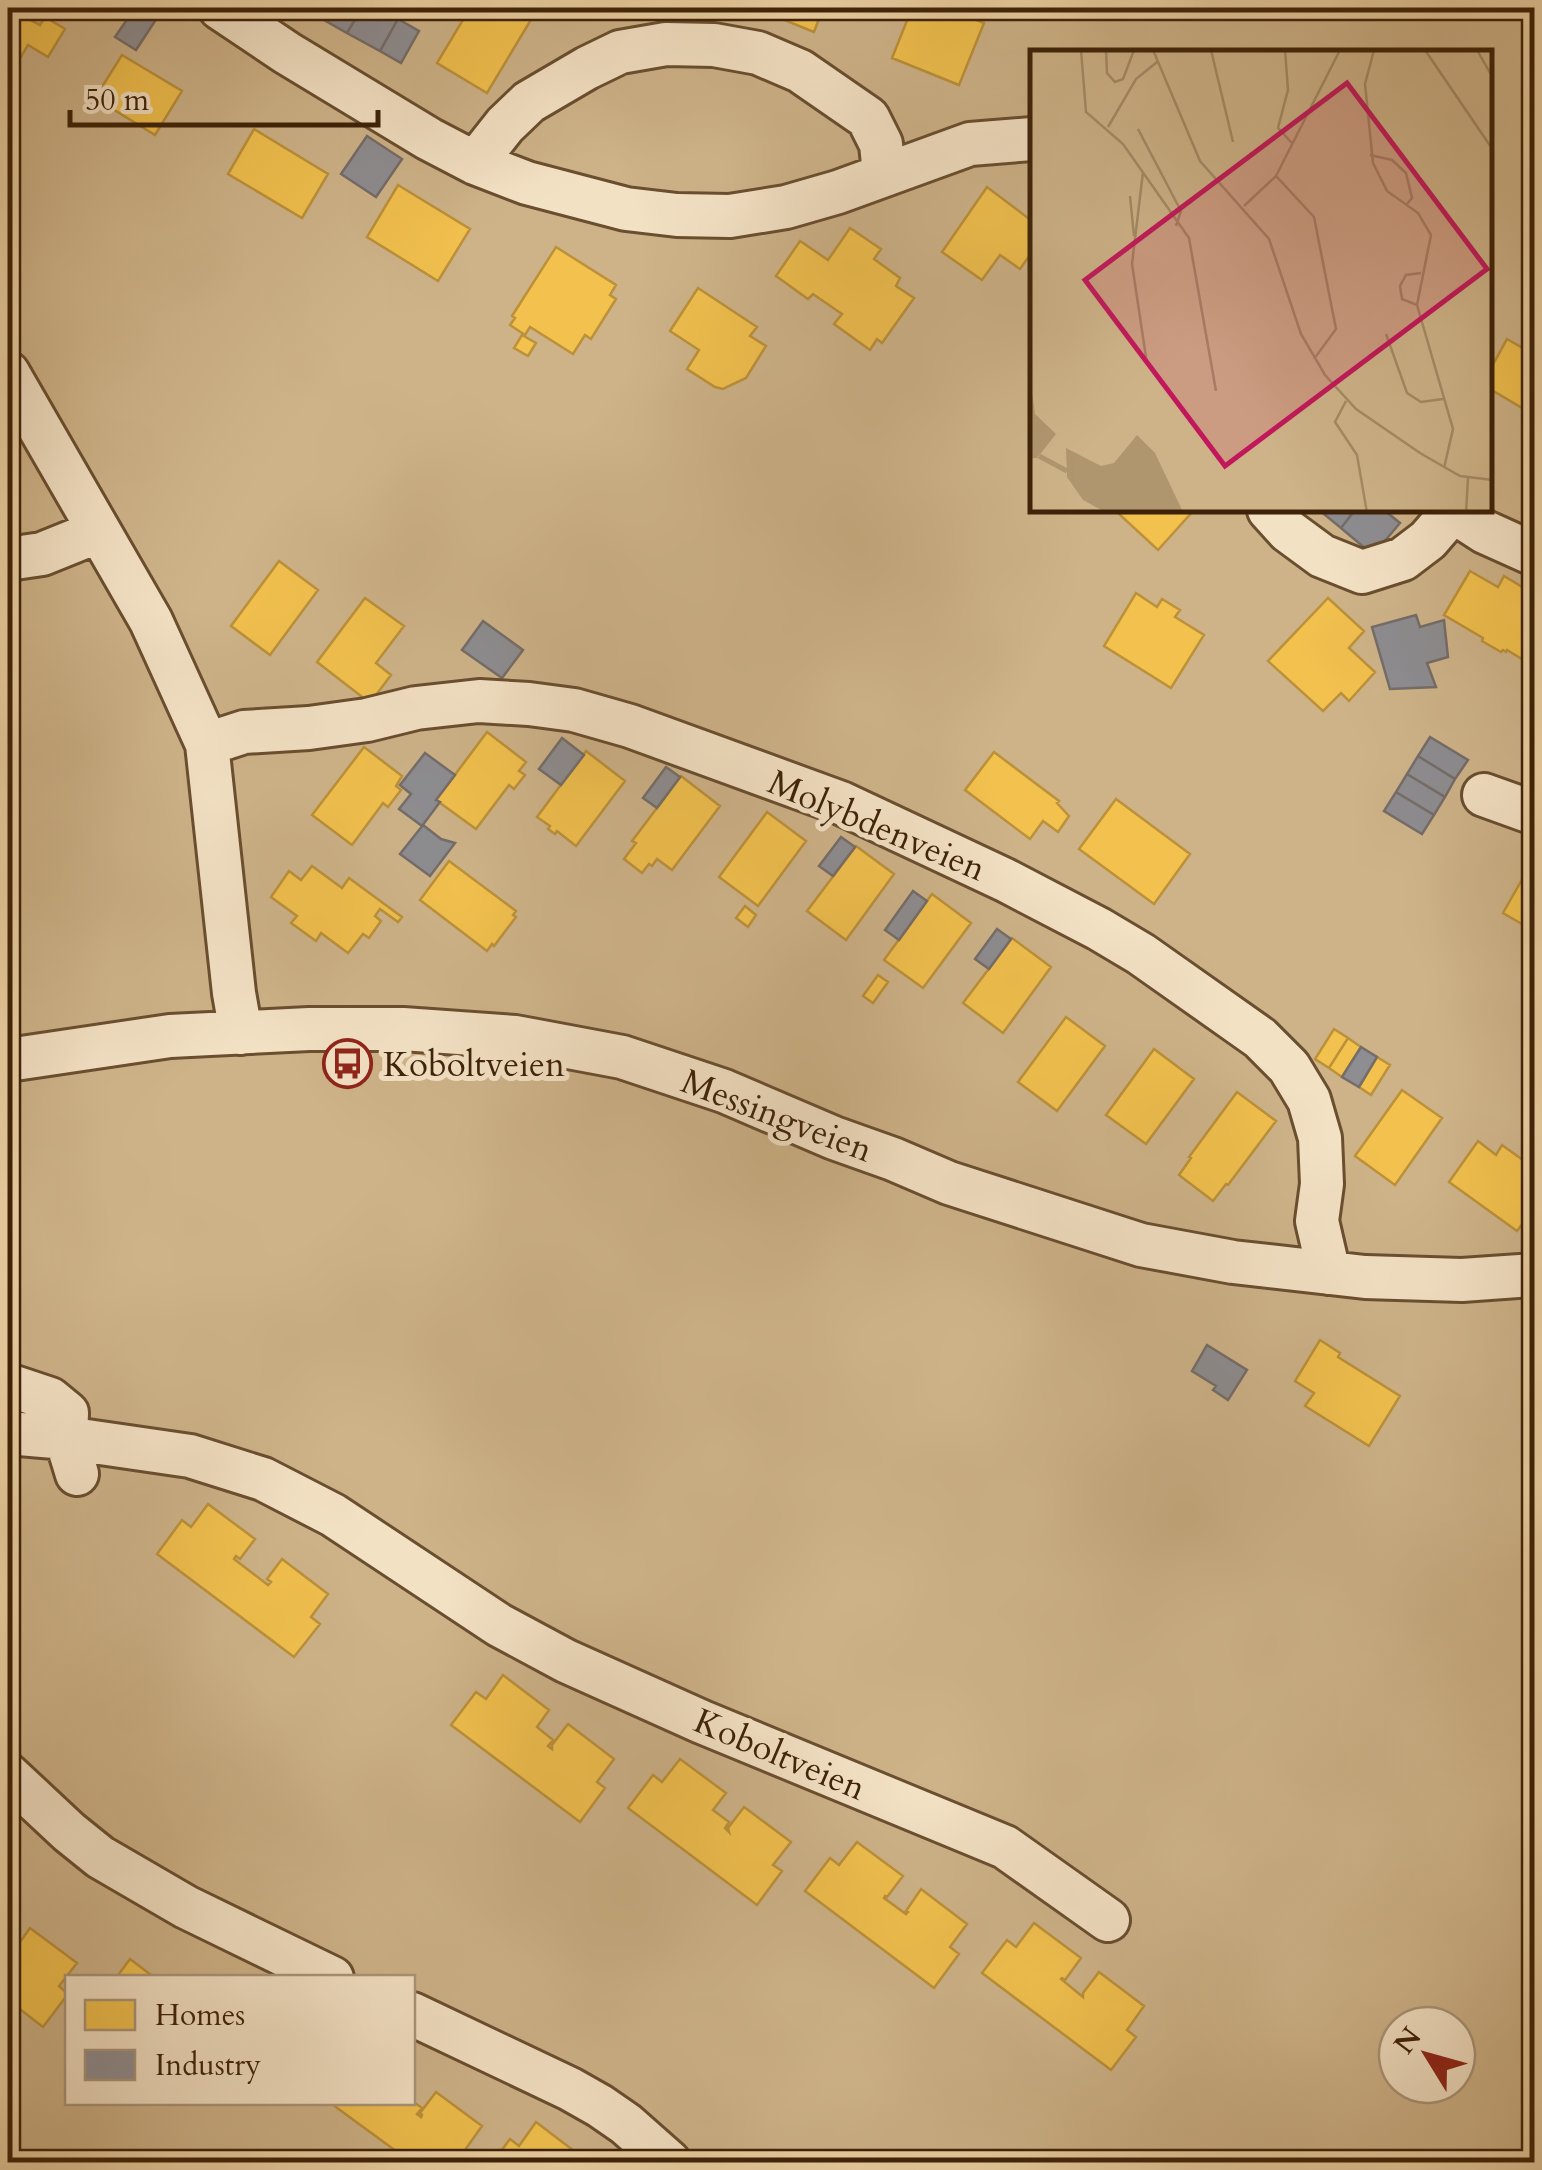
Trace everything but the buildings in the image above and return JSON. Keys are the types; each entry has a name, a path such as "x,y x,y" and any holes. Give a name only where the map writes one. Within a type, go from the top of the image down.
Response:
{"street":[{"path":"220,8 429,139 475,163 527,183 626,208 676,216 730,216 786,207 970,144 1030,138"},
{"path":"475,163 504,125 529,102 587,68 620,52 666,44 714,45 758,53 800,72 868,118 881,144 884,174"},
{"path":"8,373 150,620 207,744 241,1033"},
{"path":"1271,512 1288,531 1322,556 1362,572 1404,559 1428,540 1451,512"},
{"path":"1454,512 1484,532 1534,554"},
{"path":"8,559 42,554 98,531"},
{"name":"Molybdenveien","path":"207,744 244,732 368,720 416,708 479,701 574,710 630,726 858,811 1005,880 1141,954 1260,1038 1289,1067 1309,1100 1320,1138 1322,1184 1318,1221 1329,1273"},
{"path":"1484,795 1534,813"},
{"name":"Messingveien","path":"8,1060 170,1036 310,1029 402,1029 514,1037 622,1058 724,1091 949,1183 1141,1244 1233,1262 1365,1277 1462,1280 1534,1276"},
{"name":"Koboltveien","path":"8,1385 50,1399 72,1430"},
{"name":"Koboltveien","path":"8,1433 72,1430 190,1456 263,1479 333,1514 459,1600 566,1661 702,1722 1005,1847 1108,1920"},
{"path":"8,1775 100,1857 186,1907 326,1975"},
{"path":"415,2015 570,2088 626,2124 670,2162"}],"shaded area":[{"path":"8,8 1534,8 1534,2162 8,2162"}],"place":[{"name":"Koboltveien","path":"348,1064"}]}
